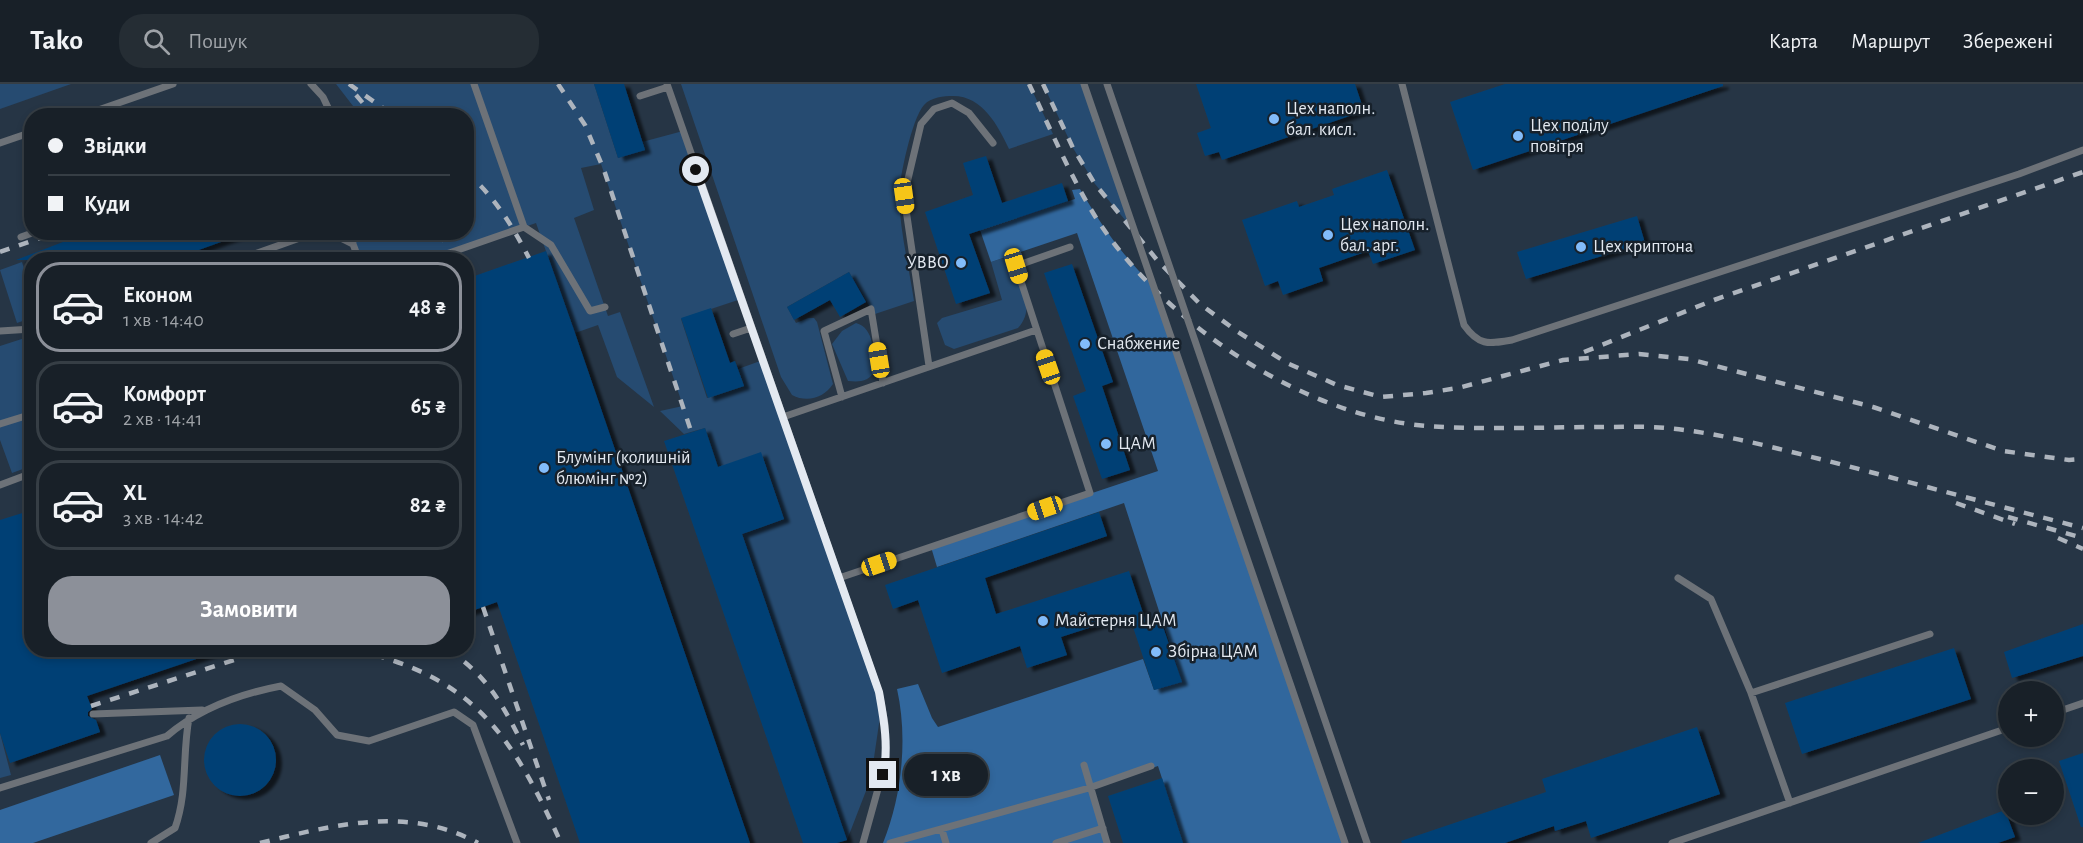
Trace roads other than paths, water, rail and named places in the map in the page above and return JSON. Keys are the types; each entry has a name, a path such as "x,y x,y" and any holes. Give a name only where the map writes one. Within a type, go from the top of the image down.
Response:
{"lane":[{"path":"101,108 150,88 173,84"},
{"path":"311,84 323,97 328,108"},
{"path":"474,84 525,227 551,245 590,311 605,307"},
{"path":"1084,84 1345,843"},
{"path":"1107,84 1367,843"},
{"path":"1402,84 1464,325 1474,339 1490,344 1512,340 1681,285 2019,174 2083,150"},
{"path":"640,96 667,86 879,692 885,724 886,760 863,843"},
{"path":"929,366 904,196 921,124 934,109 952,103 969,113 993,143"},
{"path":"0,143 24,135"},
{"path":"452,252 525,227"},
{"path":"260,252 294,240"},
{"path":"345,240 353,244"},
{"path":"353,240 356,252"},
{"path":"838,578 1090,493 1016,266 1070,248"},
{"path":"842,397 824,331 871,309 883,383"},
{"path":"733,334 751,328"},
{"path":"0,331 24,330"},
{"path":"783,417 1036,330"},
{"path":"0,424 24,416"},
{"path":"0,485 24,476"},
{"path":"1678,578 1711,599 1751,693 1790,803"},
{"path":"1751,693 1930,634"},
{"path":"0,788 167,736 189,718 246,692 281,686 315,710 337,735 369,741 454,712 473,725 517,843"},
{"path":"2064,710 2083,703"},
{"path":"93,714 208,710"},
{"path":"151,843 175,828 182,809 184,747 189,718"},
{"path":"1672,843 1998,731"},
{"path":"1084,765 1107,843"},
{"path":"890,843 1089,788 1151,766"},
{"path":"1056,843 1103,828"},
{"path":"942,830 946,843"}],"railway":[{"path":"349,84 383,108"},
{"path":"558,84 585,125 604,170 692,434"},
{"path":"1029,84 1070,171 1098,221 1127,259 1161,295 1199,328 1241,358 1286,384 1332,404 1380,419 1427,426 1651,427 1707,433 1828,461 2083,528"},
{"path":"1043,84 1073,148 1095,184 1157,260 1200,304 1238,332 1287,363 1337,385 1381,397 1426,393 1458,388 1563,360 1639,354 1689,359 1873,407 2003,451 2069,460 2083,459"},
{"path":"356,95 367,108"},
{"path":"1584,352 1714,300 2083,172"},
{"path":"474,179 502,212 529,258"},
{"path":"0,252 34,240"},
{"path":"444,240 449,252"},
{"path":"1956,503 2015,524"},
{"path":"2008,517 2083,538"},
{"path":"2058,538 2083,549"},
{"path":"483,607 549,800"},
{"path":"91,706 243,657"},
{"path":"379,657 431,677 460,695 485,717 506,742 525,772 561,843"},
{"path":"458,657 484,680 493,692 523,745"},
{"path":"260,843 315,830 370,822 425,824 452,831 478,843"}],"place":[{"name":"Цех наполн. бал. кисл.","path":"1274,119"},
{"name":"Цех поділу повітря","path":"1518,136"},
{"name":"Цех наполн. бал. арг.","path":"1328,235"},
{"name":"Цех криптона","path":"1581,247"},
{"name":"УВВО","path":"961,263"},
{"name":"Снабжение","path":"1085,344"},
{"name":"ЦАМ","path":"1106,444"},
{"name":"Блумінг (колишній блюмінг №2)","path":"544,468"},
{"name":"Майстерня ЦАМ","path":"1043,621"},
{"name":"Збірна ЦАМ","path":"1156,652"}]}
